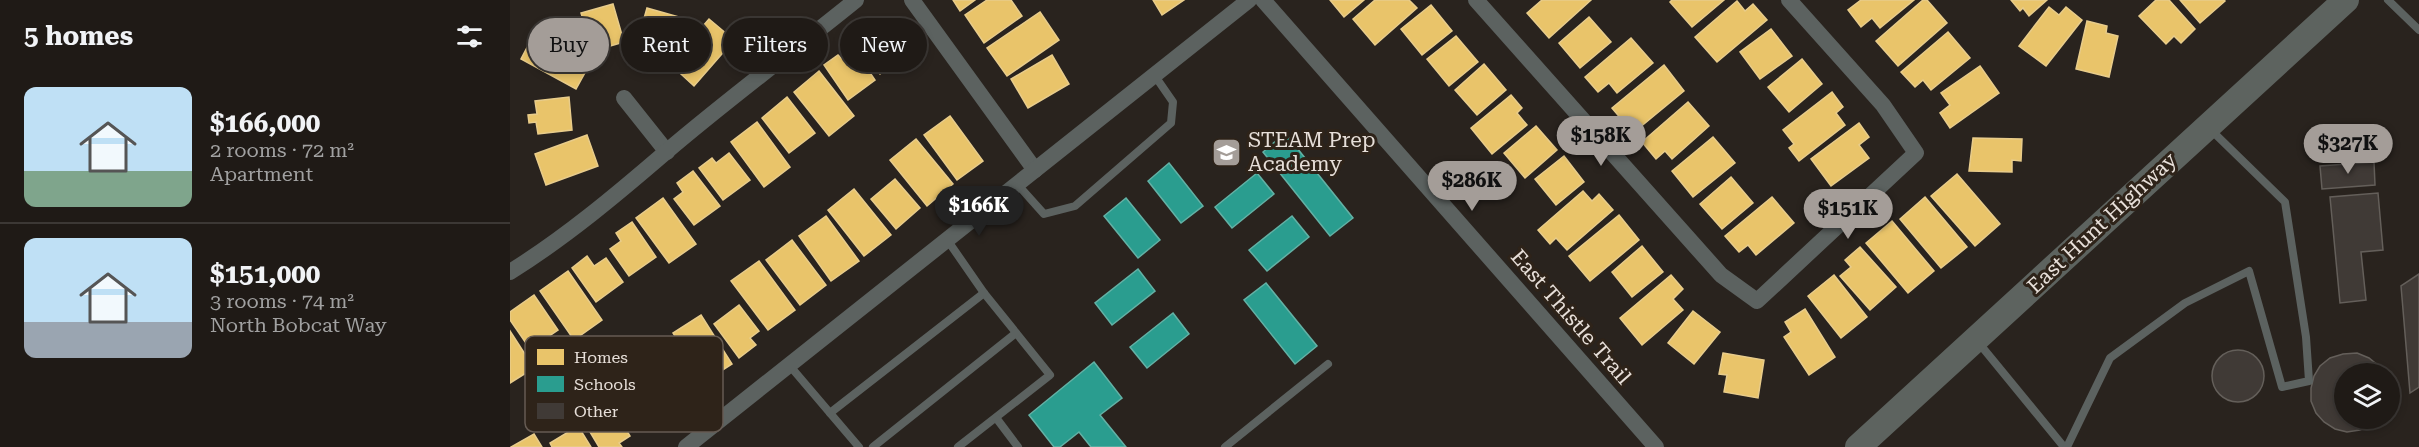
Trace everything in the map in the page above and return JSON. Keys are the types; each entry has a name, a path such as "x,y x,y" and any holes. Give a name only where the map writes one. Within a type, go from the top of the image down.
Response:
{"main road":[{"name":"East Hunt Highway","path":"1858,447 2346,0"}],"street":[{"path":"510,272 547,249 856,0"},
{"path":"912,0 1035,170"},
{"path":"723,418 1249,0"},
{"name":"East Thistle Trail","path":"1263,0 1656,447"},
{"path":"1476,0 1721,276 1757,301 1916,153 1883,105 1789,0"},
{"path":"624,98 667,152"},
{"path":"686,447 705,432"}],"lane":[{"path":"2388,0 2419,30"},
{"path":"1017,183 1044,214 1075,206 1171,123 1173,102 1155,76"},
{"path":"1976,340 2066,447 2110,358 2185,303 2249,271 2283,387 2309,381 2306,337 2285,202 2207,127"},
{"path":"948,241 984,293 1050,375 997,419 958,447"},
{"path":"830,413 984,293"},
{"path":"873,447 1016,333"},
{"path":"1225,447 1328,364"},
{"path":"790,366 859,447"},
{"path":"997,419 1018,447"}],"building: Homes":[{"path":"953,0 975,0 960,11"},
{"path":"987,0 1011,0 1022,16 984,43 965,15"},
{"path":"1153,0 1184,0 1162,15"},
{"path":"1330,0 1364,0 1344,17"},
{"path":"1375,0 1409,0 1417,8 1375,45 1353,19"},
{"path":"1542,0 1591,0 1549,38 1527,13"},
{"path":"1672,0 1724,0 1692,27 1670,2"},
{"path":"1861,0 1914,0 1880,28 1872,18 1861,27 1848,10"},
{"path":"1923,0 1927,0 1947,23 1898,66 1876,41"},
{"path":"2011,0 2047,0 2029,16 2023,8 2020,11"},
{"path":"2156,0 2169,0 2195,29 2181,43 2174,36 2166,44 2139,16"},
{"path":"2180,0 2224,0 2225,1 2200,23"},
{"path":"1737,1 1745,11 1753,4 1767,20 1717,62 1695,37"},
{"path":"613,4 621,32 621,43 609,46 609,18 583,18 581,13"},
{"path":"1431,5 1452,31 1422,55 1401,29"},
{"path":"2049,7 2059,15 2066,7 2082,20 2046,66 2019,46"},
{"path":"647,8 679,17 679,18 644,18"},
{"path":"1040,12 1059,40 1007,76 987,48"},
{"path":"1589,17 1611,42 1580,68 1559,43"},
{"path":"711,21 723,31 723,53 711,66"},
{"path":"2087,21 2107,26 2106,33 2118,36 2109,77 2076,69"},
{"path":"1771,29 1792,56 1760,79 1740,52"},
{"path":"1948,32 1970,58 1931,90 1923,80 1915,87 1901,72"},
{"path":"1456,36 1478,62 1449,86 1427,59"},
{"path":"1631,38 1653,63 1617,93 1609,83 1598,92 1585,77"},
{"path":"528,46 528,63 521,59"},
{"path":"838,55 840,72 870,72 875,80 848,100 828,71 828,62"},
{"path":"1052,55 1069,84 1028,108 1011,79"},
{"path":"1802,59 1822,84 1789,112 1768,87"},
{"path":"1484,64 1506,90 1477,115 1455,90"},
{"path":"1664,65 1684,91 1633,133 1612,108"},
{"path":"1980,66 1999,93 1950,128 1940,113 1950,105 1941,93"},
{"path":"545,72 585,72 576,89"},
{"path":"679,72 706,72 694,86"},
{"path":"820,72 854,116 829,136 794,92"},
{"path":"1832,92 1843,107 1836,113 1845,125 1799,161 1789,148 1794,144 1783,130"},
{"path":"1511,95 1522,108 1517,113 1527,125 1492,154 1471,128"},
{"path":"569,97 572,130 538,134 536,122 529,123 528,115 537,114 535,101"},
{"path":"787,97 815,133 789,153 762,118"},
{"path":"1688,102 1709,126 1672,159 1665,151 1656,159 1642,142"},
{"path":"950,116 983,161 957,180 924,135"},
{"path":"757,122 790,167 764,187 731,142"},
{"path":"1859,123 1869,137 1859,145 1869,158 1831,186 1811,159"},
{"path":"1536,126 1557,150 1525,178 1504,153"},
{"path":"587,135 598,166 546,185 535,154"},
{"path":"1713,137 1735,163 1693,197 1672,171"},
{"path":"1973,138 2022,139 2021,161 2012,160 2012,172 1969,171"},
{"path":"916,139 953,184 927,206 890,160"},
{"path":"729,153 750,180 723,200 699,168 712,158 716,163"},
{"path":"1564,156 1584,182 1556,205 1535,179"},
{"path":"693,171 720,206 694,225 674,199 683,192 677,183"},
{"path":"1957,174 2000,224 1975,246 1931,196"},
{"path":"1731,177 1753,203 1722,229 1700,204"},
{"path":"895,179 920,208 896,229 871,199"},
{"path":"854,189 891,235 864,256 828,210"},
{"path":"1583,191 1592,201 1599,194 1613,210 1567,250 1556,238 1550,244 1538,230"},
{"path":"1772,197 1794,223 1756,255 1748,245 1739,252 1725,236"},
{"path":"1925,197 1967,247 1941,268 1900,219"},
{"path":"663,198 696,244 669,263 636,218"},
{"path":"1619,215 1639,240 1590,281 1569,256"},
{"path":"826,216 859,261 831,281 799,236"},
{"path":"1892,221 1934,271 1908,293 1866,243"},
{"path":"632,222 656,257 629,276 610,249 621,241 616,233"},
{"path":"792,240 826,285 800,305 766,260"},
{"path":"1642,246 1663,272 1632,297 1612,272"},
{"path":"1860,247 1896,287 1870,310 1840,276 1851,267 1845,260"},
{"path":"587,256 594,266 606,258 623,282 596,302 572,268"},
{"path":"759,261 795,310 768,330 731,281"},
{"path":"568,271 602,320 580,336 571,336 540,291"},
{"path":"1671,275 1683,289 1673,299 1683,310 1642,345 1620,318"},
{"path":"1834,275 1867,317 1841,338 1808,296"},
{"path":"534,295 558,330 549,336 525,336 525,342 510,320 510,312"},
{"path":"739,305 759,331 750,338 756,345 739,358 714,324"},
{"path":"1805,309 1835,357 1809,375 1784,337 1791,332 1785,322"},
{"path":"1693,311 1720,332 1694,364 1668,343"},
{"path":"701,315 714,336 675,336 673,333"},
{"path":"510,331 525,354 525,374 510,383"},
{"path":"723,350 732,364 723,370"},
{"path":"1723,353 1764,360 1758,398 1724,392 1727,375 1719,374"},
{"path":"568,432 582,432 591,447 552,447 550,443"},
{"path":"590,432 628,432 630,436 619,443 622,447 599,447"},
{"path":"534,434 542,447 511,447"}],"building: Schools":[{"path":"1285,133 1353,218 1330,236 1263,152"},
{"path":"1169,163 1203,206 1181,223 1148,181"},
{"path":"1257,173 1274,194 1232,228 1215,207"},
{"path":"1126,198 1160,240 1138,258 1104,216"},
{"path":"1292,216 1309,237 1267,271 1249,250"},
{"path":"1138,269 1155,291 1112,325 1095,303"},
{"path":"1266,283 1317,346 1295,364 1244,300"},
{"path":"1173,313 1189,334 1147,368 1130,347"},
{"path":"1094,362 1122,398 1100,415 1126,447 1091,447 1079,432 1060,447 1054,447 1029,415"}],"building: Other":[{"path":"2374,162 2375,185 2322,189 2320,166"},
{"path":"2378,193 2383,250 2361,252 2366,300 2340,303 2330,197"},
{"path":"2419,274 2419,387 2410,393 2401,286"},
{"path":"2238,350 2248,352 2256,358 2262,366 2264,376 2262,386 2256,394 2248,400 2238,402 2228,400 2220,394 2214,386 2212,376 2214,366 2220,358 2228,352"},
{"path":"2357,353 2375,363 2334,363 2334,428 2316,413 2311,401 2311,388 2320,366 2330,358"},
{"path":"2335,429 2362,429 2360,430 2347,432"}],"place":[{"name":"STEAM Prep Academy","path":"1227,152"}]}
